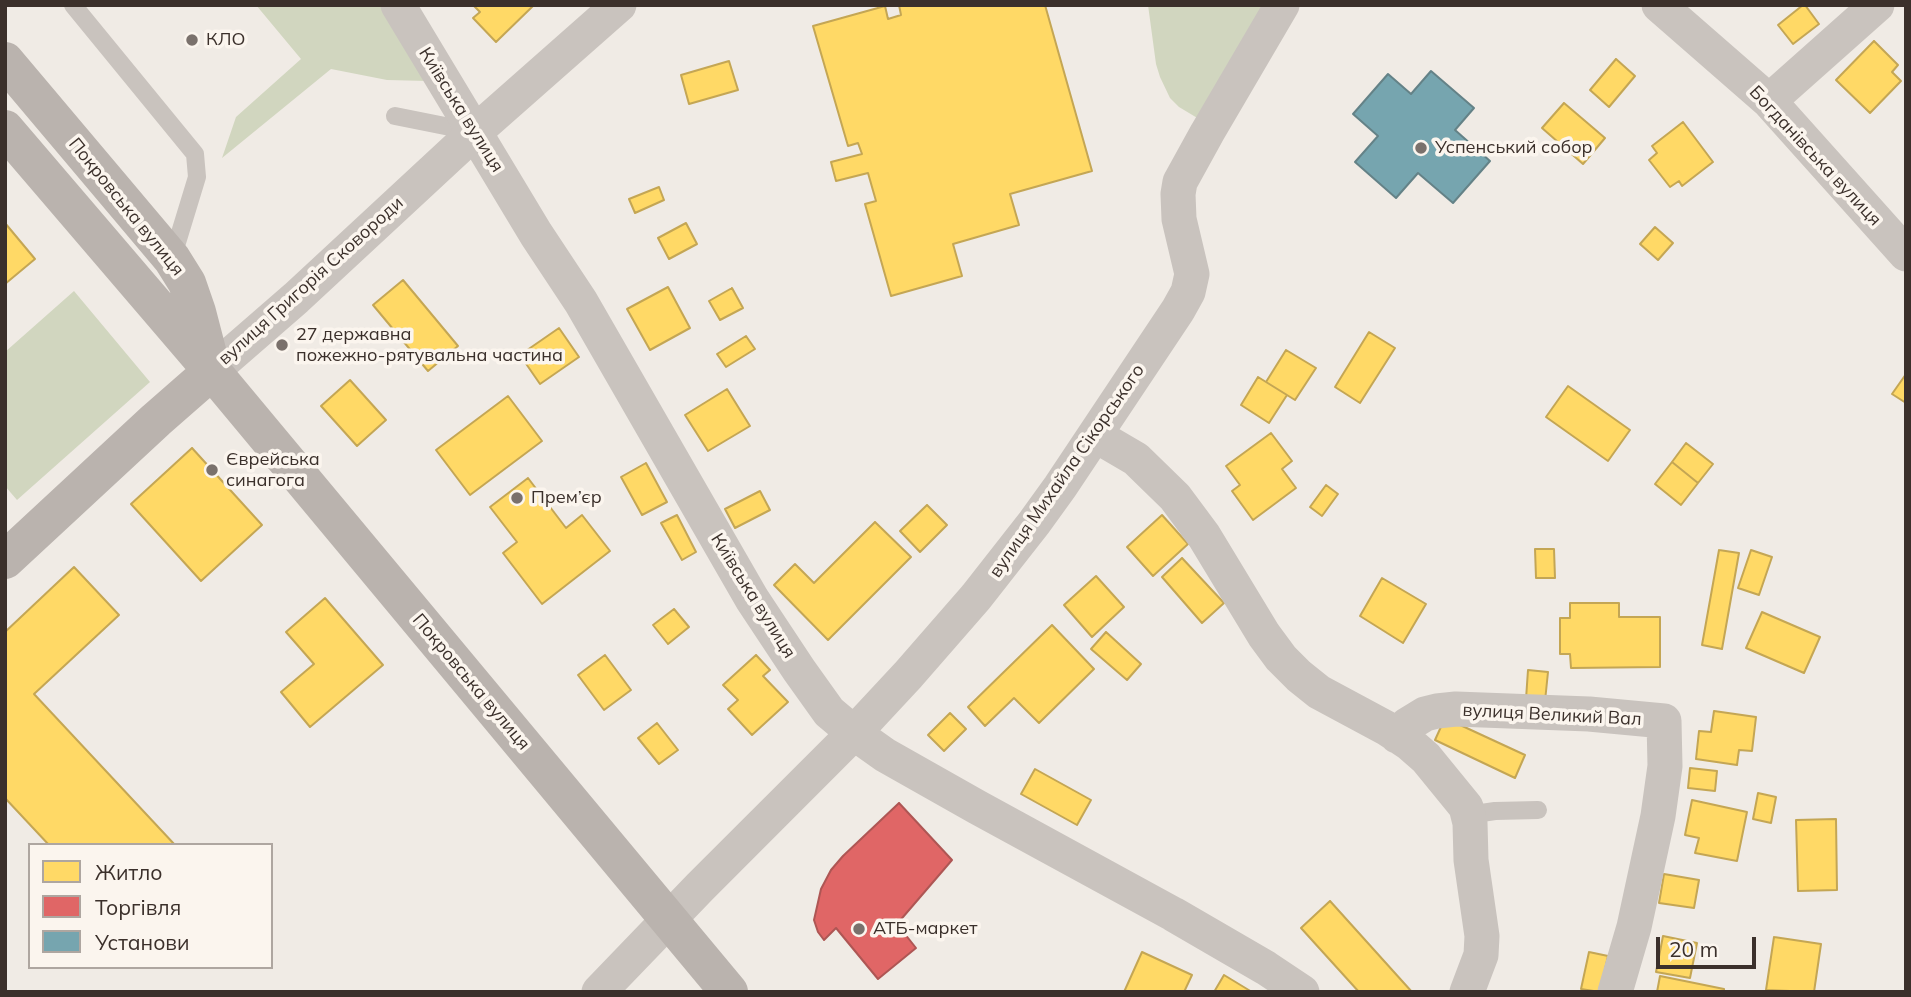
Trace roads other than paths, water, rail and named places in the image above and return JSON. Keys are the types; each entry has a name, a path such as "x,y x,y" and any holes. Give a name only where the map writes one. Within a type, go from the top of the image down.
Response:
{"main road":[{"name":"Покровська вулиця","path":"5,61 173,259 194,302 212,371"},
{"name":"Покровська вулиця","path":"5,129 212,371 729,992"},
{"name":"вулиця Григорія Сковороди","path":"5,560 212,371"}],"street":[{"name":"Київська вулиця","path":"398,5 536,234 591,319 752,599 829,712 885,755 1173,914 1302,992"},
{"name":"вулиця Григорія Сковороди","path":"212,371 619,5"},
{"name":"вулиця Михайла Сікорського","path":"599,992 854,733 934,646 1034,523 1095,435 1188,292 1192,274 1180,219 1180,182 1282,5"},
{"name":"Богданівська вулиця","path":"1658,5 1769,101 1906,254"},
{"path":"1769,101 1877,5"},
{"path":"1095,435 1136,459 1175,497 1203,536 1264,635 1299,676 1319,692 1397,736 1426,758 1461,800 1468,815 1471,860 1482,925 1478,964 1466,992"},
{"name":"вулиця Великий Вал","path":"1397,736 1407,725 1425,714 1456,709 1589,714 1664,721 1665,766 1658,816 1634,927 1615,992"}],"lane":[{"path":"73,5 195,154 197,177 173,259"},
{"path":"395,116 475,132"},
{"path":"1468,815 1538,810"}],"place":[{"name":"КЛО","path":"192,40"},
{"name":"Успенський собор","path":"1421,148"},
{"name":"27 державна пожежно-рятувальна частина","path":"282,345"},
{"name":"Єврейська синагога","path":"212,470"},
{"name":"Прем’єр","path":"517,498"},
{"name":"АТБ-маркет","path":"859,929"}]}
